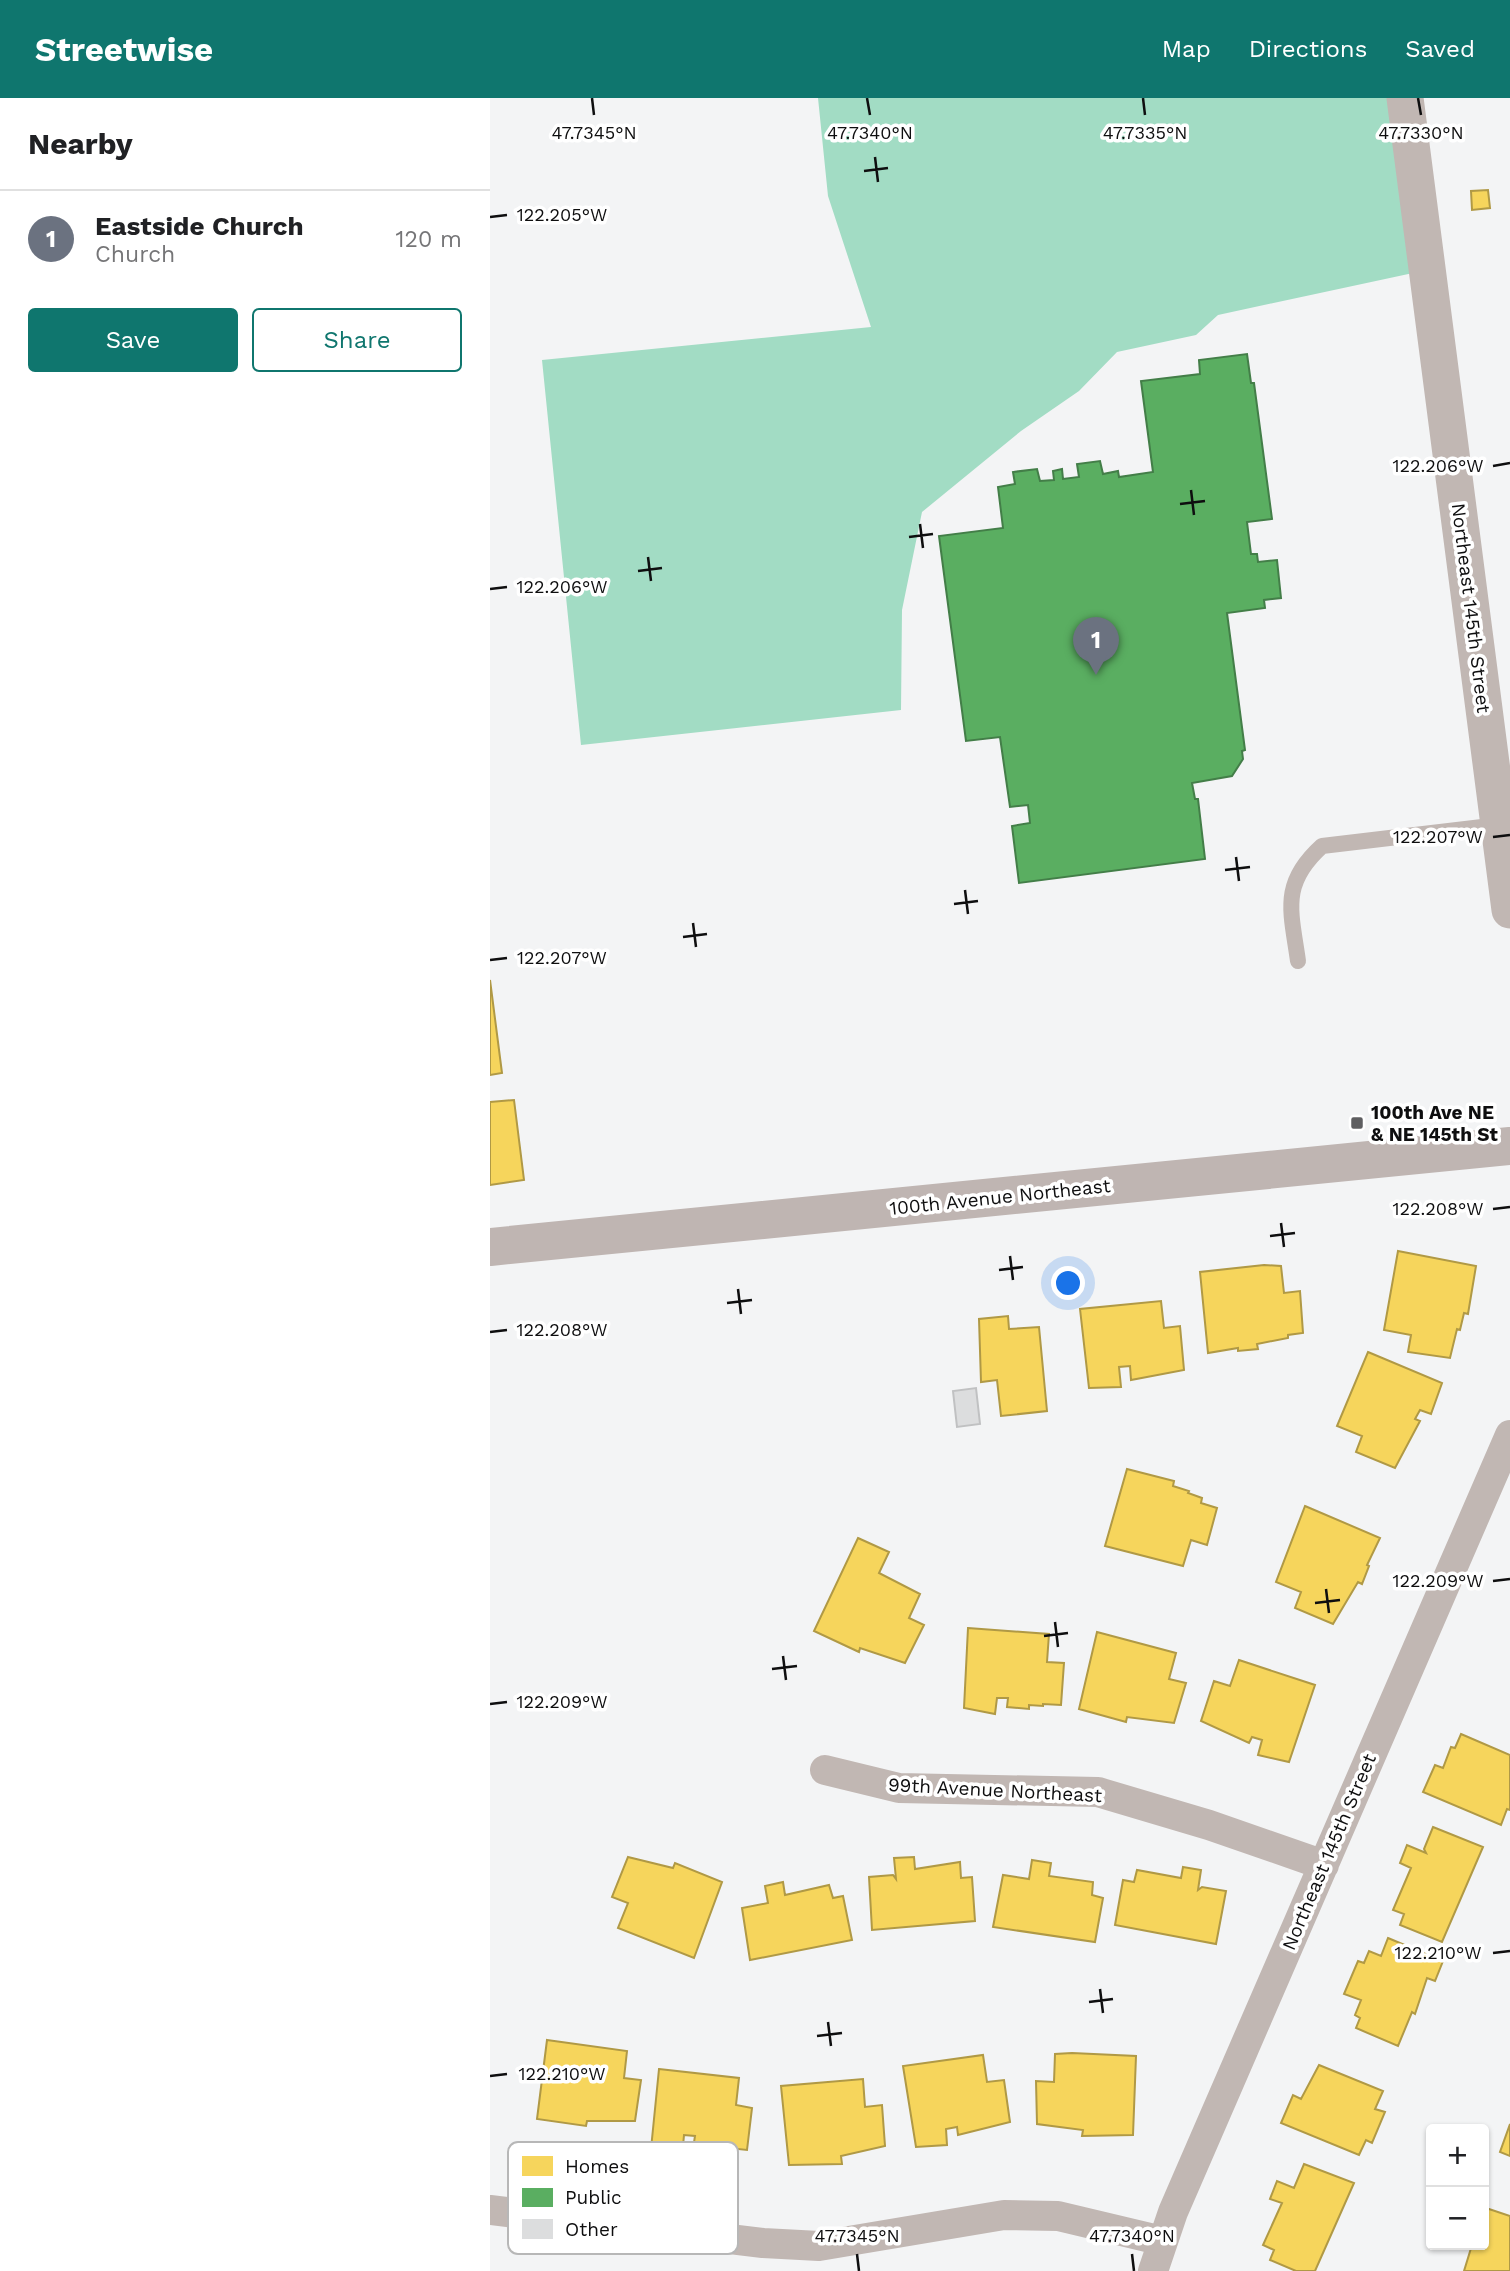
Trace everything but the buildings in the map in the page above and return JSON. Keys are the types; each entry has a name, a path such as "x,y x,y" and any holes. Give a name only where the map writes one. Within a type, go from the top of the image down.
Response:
{"main road":[{"name":"100th Avenue Northeast","path":"490,1247 1510,1146"}],"street":[{"name":"Northeast 145th Street","path":"1405,98 1510,910"},
{"name":"Northeast 145th Street","path":"1153,2271 1163,2242 1510,1435"},
{"name":"99th Avenue Northeast","path":"825,1770 899,1788 1098,1792 1209,1825 1324,1865"},
{"path":"490,2210 508,2212"},
{"path":"738,2240 819,2246 1004,2215 1058,2217 1163,2242"}],"lane":[{"path":"1298,961 1289,897 1307,859 1322,846 1499,825"}],"green space":[{"path":"818,98 1405,98 1427,270 1218,315 1196,335 1117,352 1079,391 1021,431 922,512 902,610 901,710 581,745 542,360 871,327 828,196"}],"place":[{"name":"Eastside Church","path":"1096,675"},
{"name":"100th Ave NE & NE 145th St","path":"1357,1123"}]}
